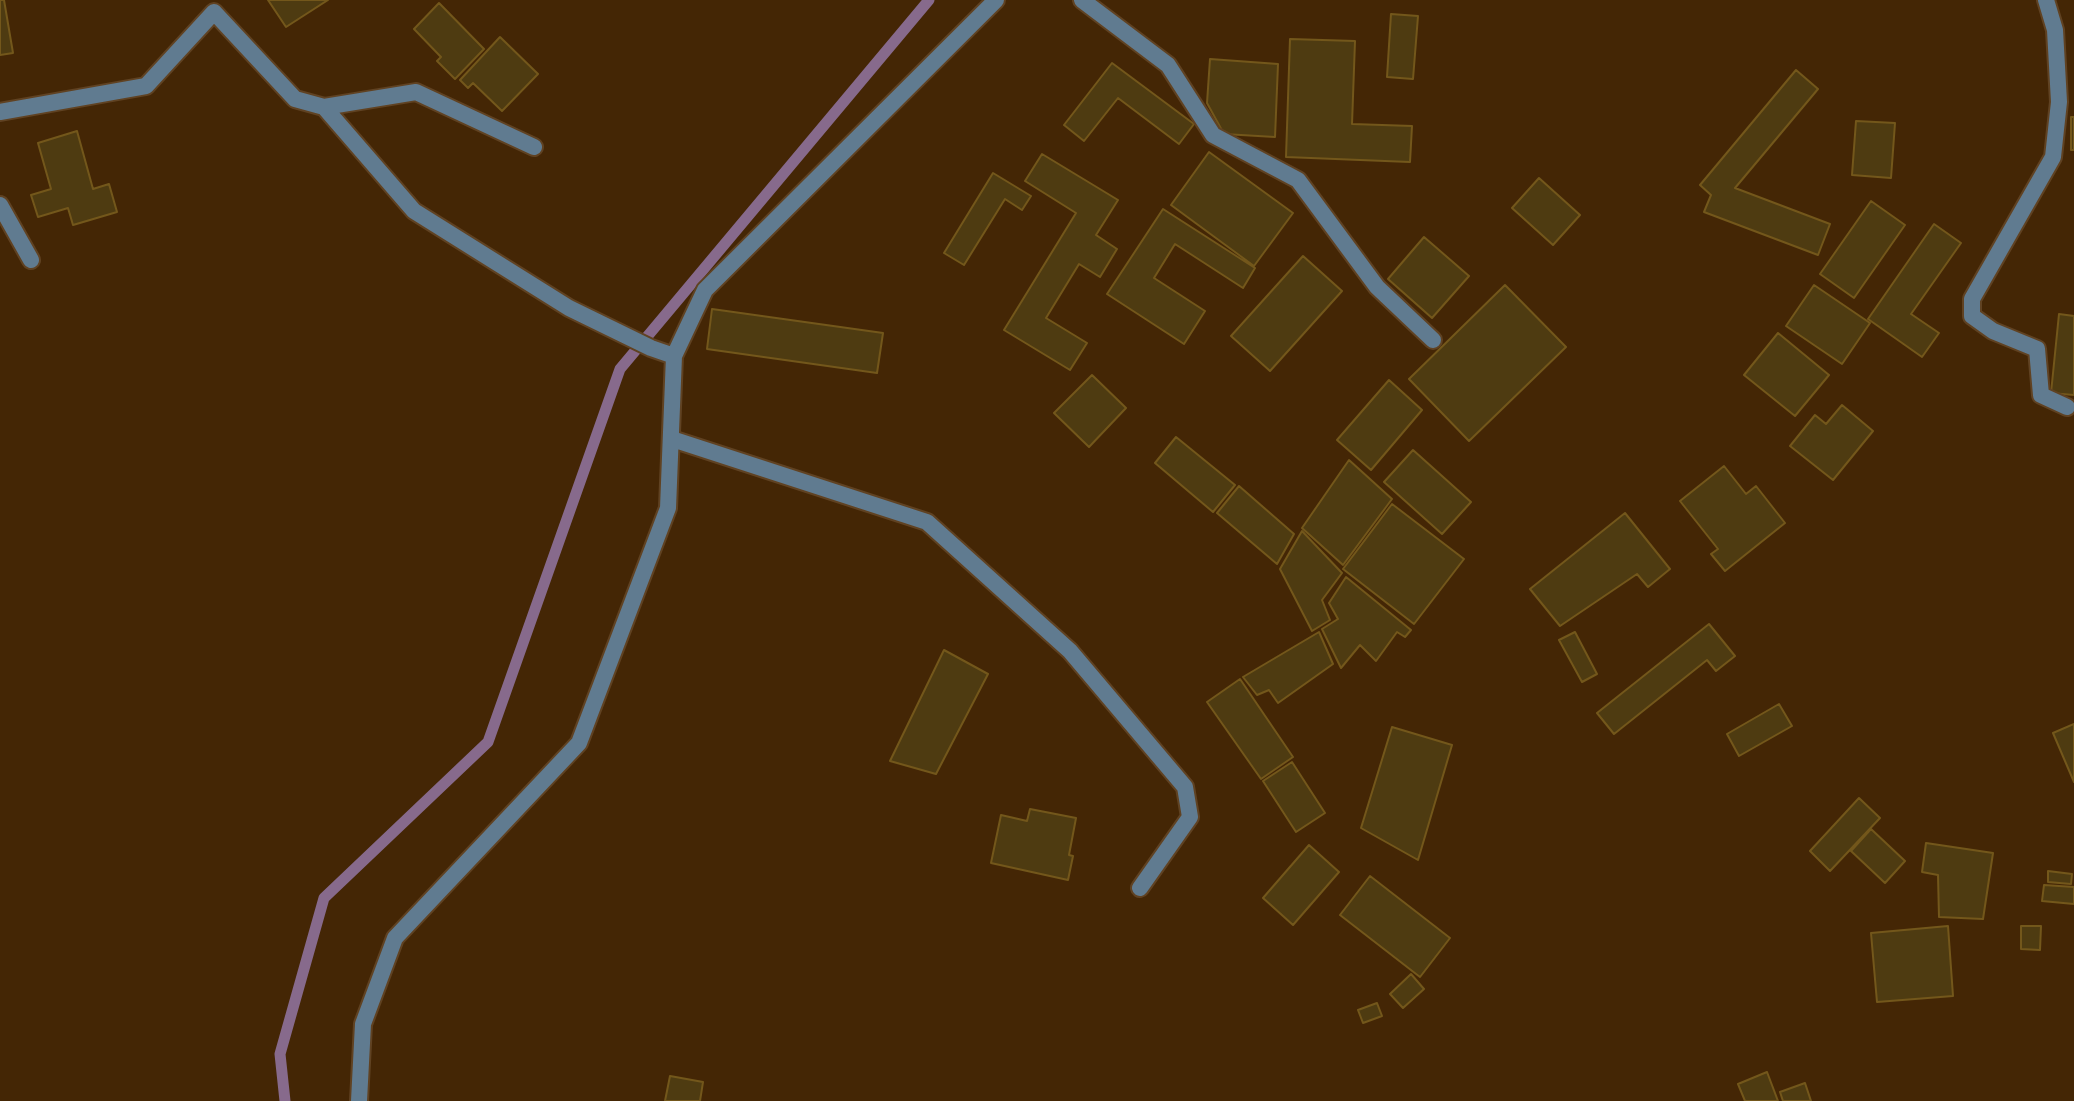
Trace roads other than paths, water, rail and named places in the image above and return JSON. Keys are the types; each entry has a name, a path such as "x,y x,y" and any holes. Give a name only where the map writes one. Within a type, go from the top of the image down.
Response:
{"street":[{"path":"359,1101 363,1024 395,938 579,743 668,508 674,356 705,290 996,0"},
{"path":"1082,0 1168,65 1213,135 1298,180 1377,287 1433,340"},
{"path":"2046,0 2055,30 2059,102 2053,157 1972,299 1972,316 1993,331 2037,349 2041,395 2067,407"},
{"path":"0,112 146,86 214,12 295,99 324,107 416,92 534,147"},
{"path":"324,107 414,211 569,308 674,356"},
{"path":"0,205 31,260"},
{"path":"672,439 927,522 1070,651 1185,787 1190,817 1140,888"}],"waterway":[{"path":"285,1101 280,1054 324,898 488,742 620,369 929,0"}]}
